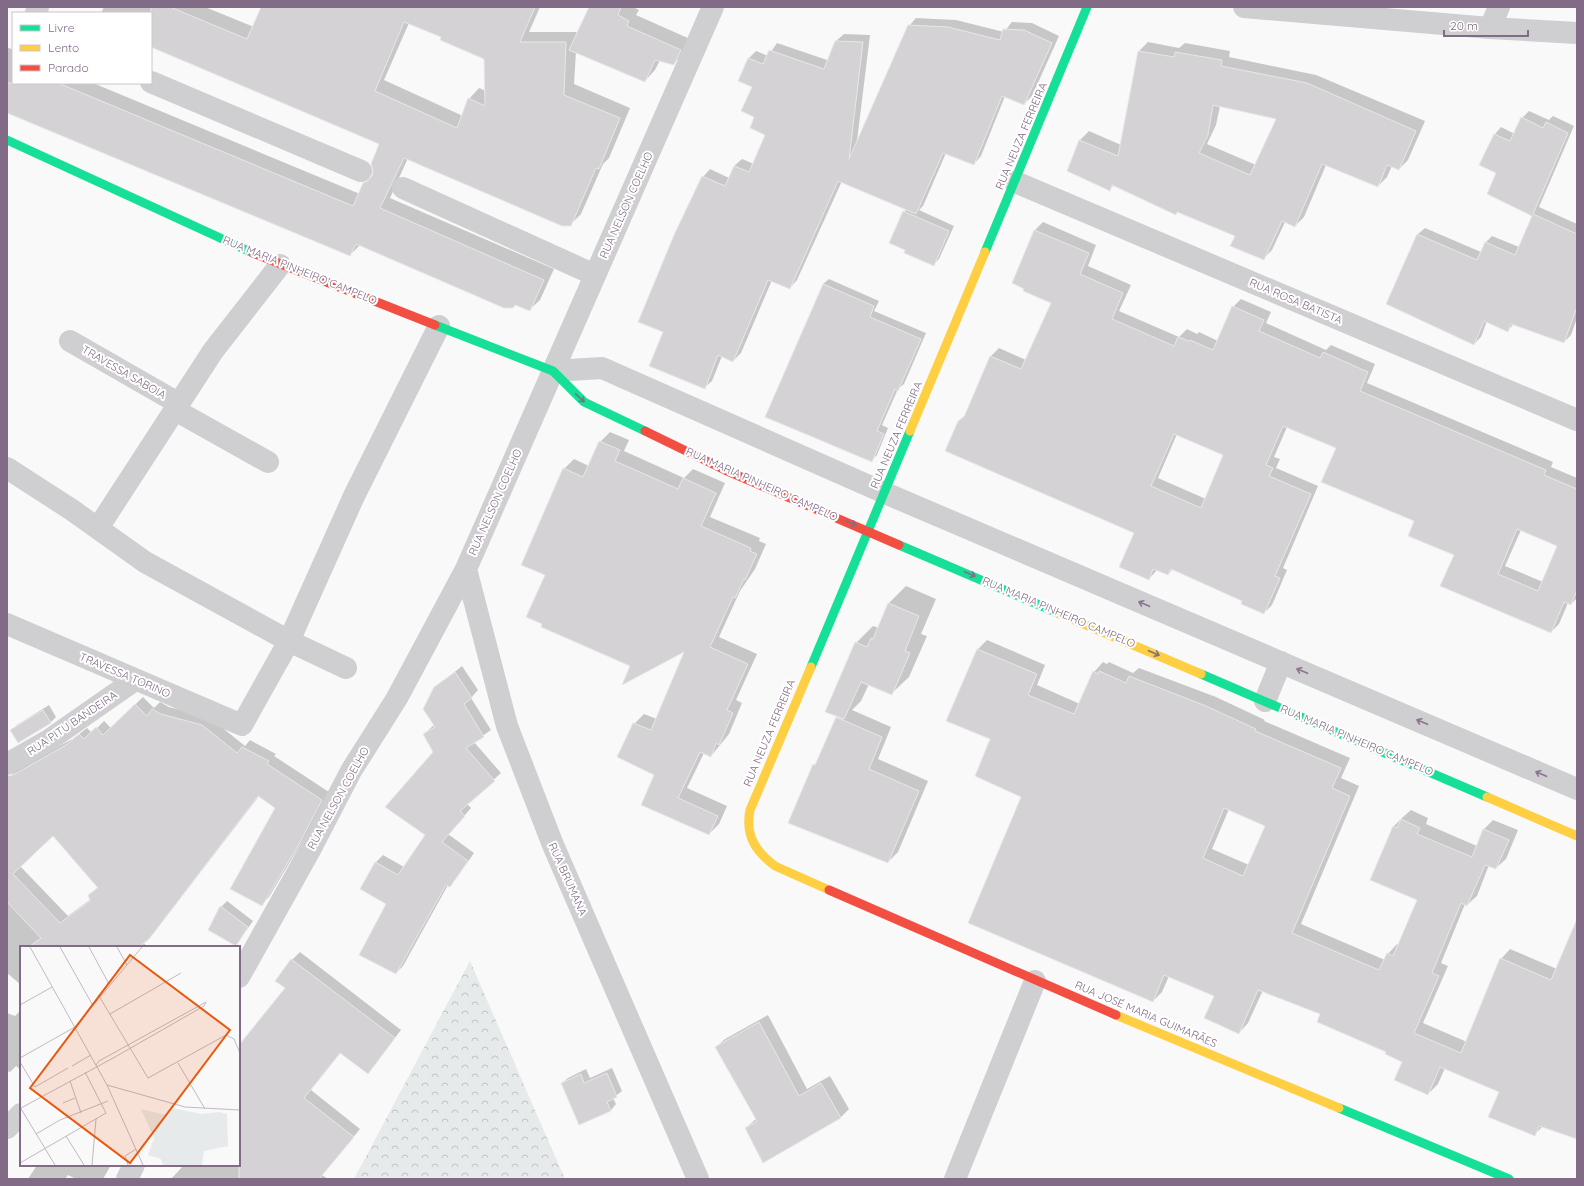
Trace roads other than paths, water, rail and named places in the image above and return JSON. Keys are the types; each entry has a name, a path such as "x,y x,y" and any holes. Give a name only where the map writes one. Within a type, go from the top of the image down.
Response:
{"street":[{"name":"RUA NELSON COELHO","path":"240,975 310,850 351,771 397,698 466,569 713,7"},
{"name":"RUA NEUZA FERREIRA","path":"775,866 764,858 749,835 747,821 750,810 885,493 1087,7"},
{"path":"1244,7 1490,28 1577,33"},
{"path":"1490,28 1499,7"},
{"path":"152,82 361,171"},
{"name":"RUA MARIA PINHEIRO CAMPELO","path":"7,140 280,265 553,371 584,402 725,470 869,530 1577,836"},
{"name":"RUA ROSA BATISTA","path":"1015,182 1577,420"},
{"path":"403,188 595,275"},
{"path":"98,528 213,351 280,265"},
{"path":"289,640 354,496 439,326"},
{"name":"TRAVESSA SABOIA","path":"70,341 268,462"},
{"name":"RUA MARIA PINHEIRO CAMPELO","path":"553,371 602,368 885,493 1577,789"},
{"path":"7,468 98,528 145,562 289,640 346,668"},
{"name":"RUA BRUMANA","path":"466,569 507,726 553,845 651,1067 698,1179"},
{"name":"TRAVESSA TORINO","path":"7,624 242,725 289,640"},
{"path":"1265,701 1281,662"},
{"name":"RUA PITU BANDEIRA","path":"7,764 49,740 135,680"},
{"name":"RUA JOSÉ MARIA GUIMARÃES","path":"775,866 1035,981 1509,1179"},
{"path":"955,1179 1035,981"},
{"path":"7,1128 20,1115"},
{"path":"127,1179 134,1166"}]}
